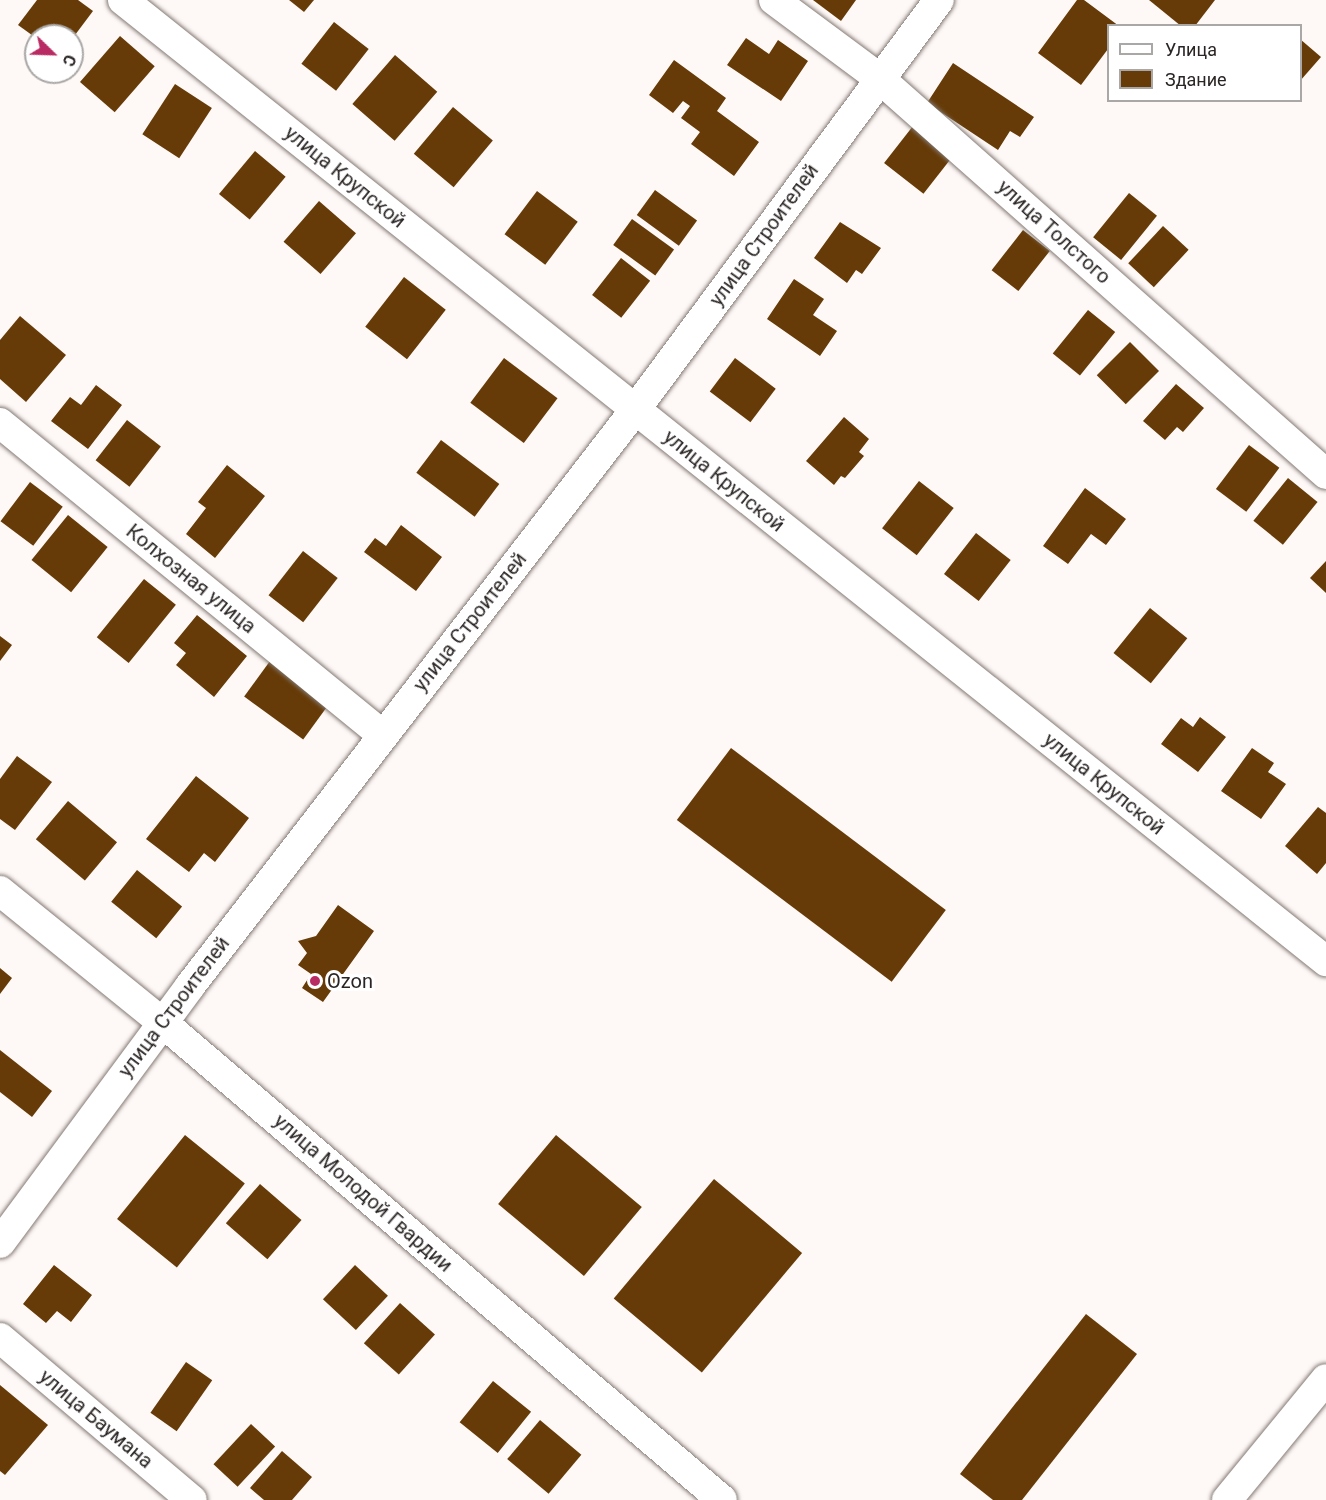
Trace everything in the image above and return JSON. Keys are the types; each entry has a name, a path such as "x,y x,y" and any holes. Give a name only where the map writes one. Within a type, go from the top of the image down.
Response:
{"street":[{"name":"улица Крупской","path":"123,0 1326,961"},
{"name":"улица Толстого","path":"774,0 879,78 1326,474"},
{"name":"улица Строителей","path":"0,1243 162,1022 635,410 939,0"},
{"name":"Колхозная улица","path":"0,423 382,735"},
{"name":"улица Молодой Гвардии","path":"0,891 162,1022 722,1500"},
{"name":"улица Баумана","path":"0,1338 192,1500"},
{"path":"1227,1500 1326,1379"}],"building":[{"path":"37,0 78,0 93,11 83,24 24,24 24,29 18,25"},
{"path":"289,0 314,0 304,12"},
{"path":"813,0 856,0 841,21"},
{"path":"1077,0 1084,0 1116,24 1107,24 1107,50 1081,85 1038,53"},
{"path":"1149,0 1215,0 1197,24 1179,24"},
{"path":"334,22 369,49 336,91 301,64"},
{"path":"120,36 155,66 115,112 82,84 84,77"},
{"path":"746,38 769,54 778,40 808,61 781,101 727,65"},
{"path":"1302,41 1321,57 1302,79"},
{"path":"395,55 437,92 395,141 352,104"},
{"path":"674,60 726,98 717,111 759,142 734,176 691,144 700,132 681,118 690,106 683,101 673,113 649,95"},
{"path":"953,63 1034,117 1020,137 1010,131 998,150 927,103"},
{"path":"175,84 212,108 179,158 142,134"},
{"path":"453,107 493,140 454,187 414,154"},
{"path":"913,126 952,157 923,194 884,163"},
{"path":"255,151 286,177 250,220 219,194"},
{"path":"655,190 697,221 679,246 637,215"},
{"path":"537,191 578,222 545,265 505,234"},
{"path":"1129,193 1157,216 1121,260 1093,237"},
{"path":"319,201 356,233 321,274 284,242"},
{"path":"632,219 674,250 655,275 613,245"},
{"path":"840,222 881,248 862,274 856,270 847,283 814,258"},
{"path":"1163,226 1189,250 1154,287 1128,263"},
{"path":"1023,230 1050,251 1018,291 992,270"},
{"path":"621,258 650,281 621,318 592,295"},
{"path":"404,277 446,310 407,359 365,327"},
{"path":"794,279 824,299 813,315 837,331 820,356 767,319"},
{"path":"1088,310 1115,332 1080,376 1053,354"},
{"path":"20,316 66,355 26,402 0,379 0,340"},
{"path":"1130,342 1159,371 1126,404 1097,375"},
{"path":"504,358 558,398 524,443 470,403"},
{"path":"735,358 776,389 750,422 710,392"},
{"path":"1176,384 1204,408 1183,432 1177,427 1165,440 1143,421"},
{"path":"96,385 122,405 88,449 51,421 70,397 81,405"},
{"path":"844,417 869,439 859,452 864,456 845,478 841,476 834,485 806,461"},
{"path":"127,420 161,446 129,487 96,460"},
{"path":"441,440 499,484 475,517 416,473"},
{"path":"1249,445 1279,468 1246,512 1216,489"},
{"path":"227,465 265,496 215,558 186,534 206,508 198,502"},
{"path":"1288,478 1318,502 1283,545 1253,521"},
{"path":"919,481 954,508 917,555 882,528"},
{"path":"30,482 63,507 33,546 1,521"},
{"path":"1085,488 1126,519 1106,545 1091,534 1068,564 1043,546"},
{"path":"68,515 108,547 71,592 31,560"},
{"path":"401,525 442,557 416,591 364,552 375,538 386,546"},
{"path":"976,533 1011,560 979,601 944,574"},
{"path":"303,551 338,578 303,622 269,595"},
{"path":"1326,561 1326,593 1310,578"},
{"path":"144,579 176,605 129,663 97,637"},
{"path":"1150,608 1187,638 1151,683 1113,653"},
{"path":"197,615 247,656 214,697 176,665 186,653 174,643"},
{"path":"0,636 12,645 0,661"},
{"path":"270,661 329,704 303,740 244,697"},
{"path":"1200,717 1226,737 1198,772 1161,744 1181,718 1193,727"},
{"path":"731,748 946,910 892,982 677,820"},
{"path":"1252,748 1274,763 1268,772 1286,784 1261,819 1221,791"},
{"path":"17,756 52,782 15,830 0,819 0,779"},
{"path":"196,776 249,818 215,862 204,853 189,872 146,839"},
{"path":"68,801 117,842 85,880 36,839"},
{"path":"1318,807 1326,813 1326,863 1317,874 1285,846"},
{"path":"137,870 182,907 156,938 111,902"},
{"path":"338,905 374,931 323,1002 302,988 311,974 298,965 307,953 298,941 316,936"},
{"path":"0,968 12,978 0,994"},
{"path":"0,1050 52,1091 32,1117 0,1092"},
{"path":"185,1135 245,1183 177,1267 117,1219"},
{"path":"556,1135 642,1207 584,1276 498,1204"},
{"path":"714,1179 802,1253 702,1372 614,1299"},
{"path":"260,1184 302,1220 267,1259 226,1223"},
{"path":"54,1265 92,1295 71,1322 57,1311 46,1323 23,1304"},
{"path":"355,1265 388,1296 356,1330 323,1299"},
{"path":"400,1303 435,1334 399,1375 364,1343"},
{"path":"1086,1314 1137,1354 1022,1500 993,1500 960,1474"},
{"path":"186,1362 212,1380 177,1431 150,1413"},
{"path":"493,1381 531,1412 498,1453 460,1422"},
{"path":"0,1385 48,1425 5,1475 0,1471"},
{"path":"540,1420 581,1455 549,1494 507,1459"},
{"path":"251,1424 275,1447 238,1487 213,1464"},
{"path":"282,1451 312,1477 292,1500 264,1500 250,1488"}],"place":[{"name":"Ozon","path":"315,981"}]}
